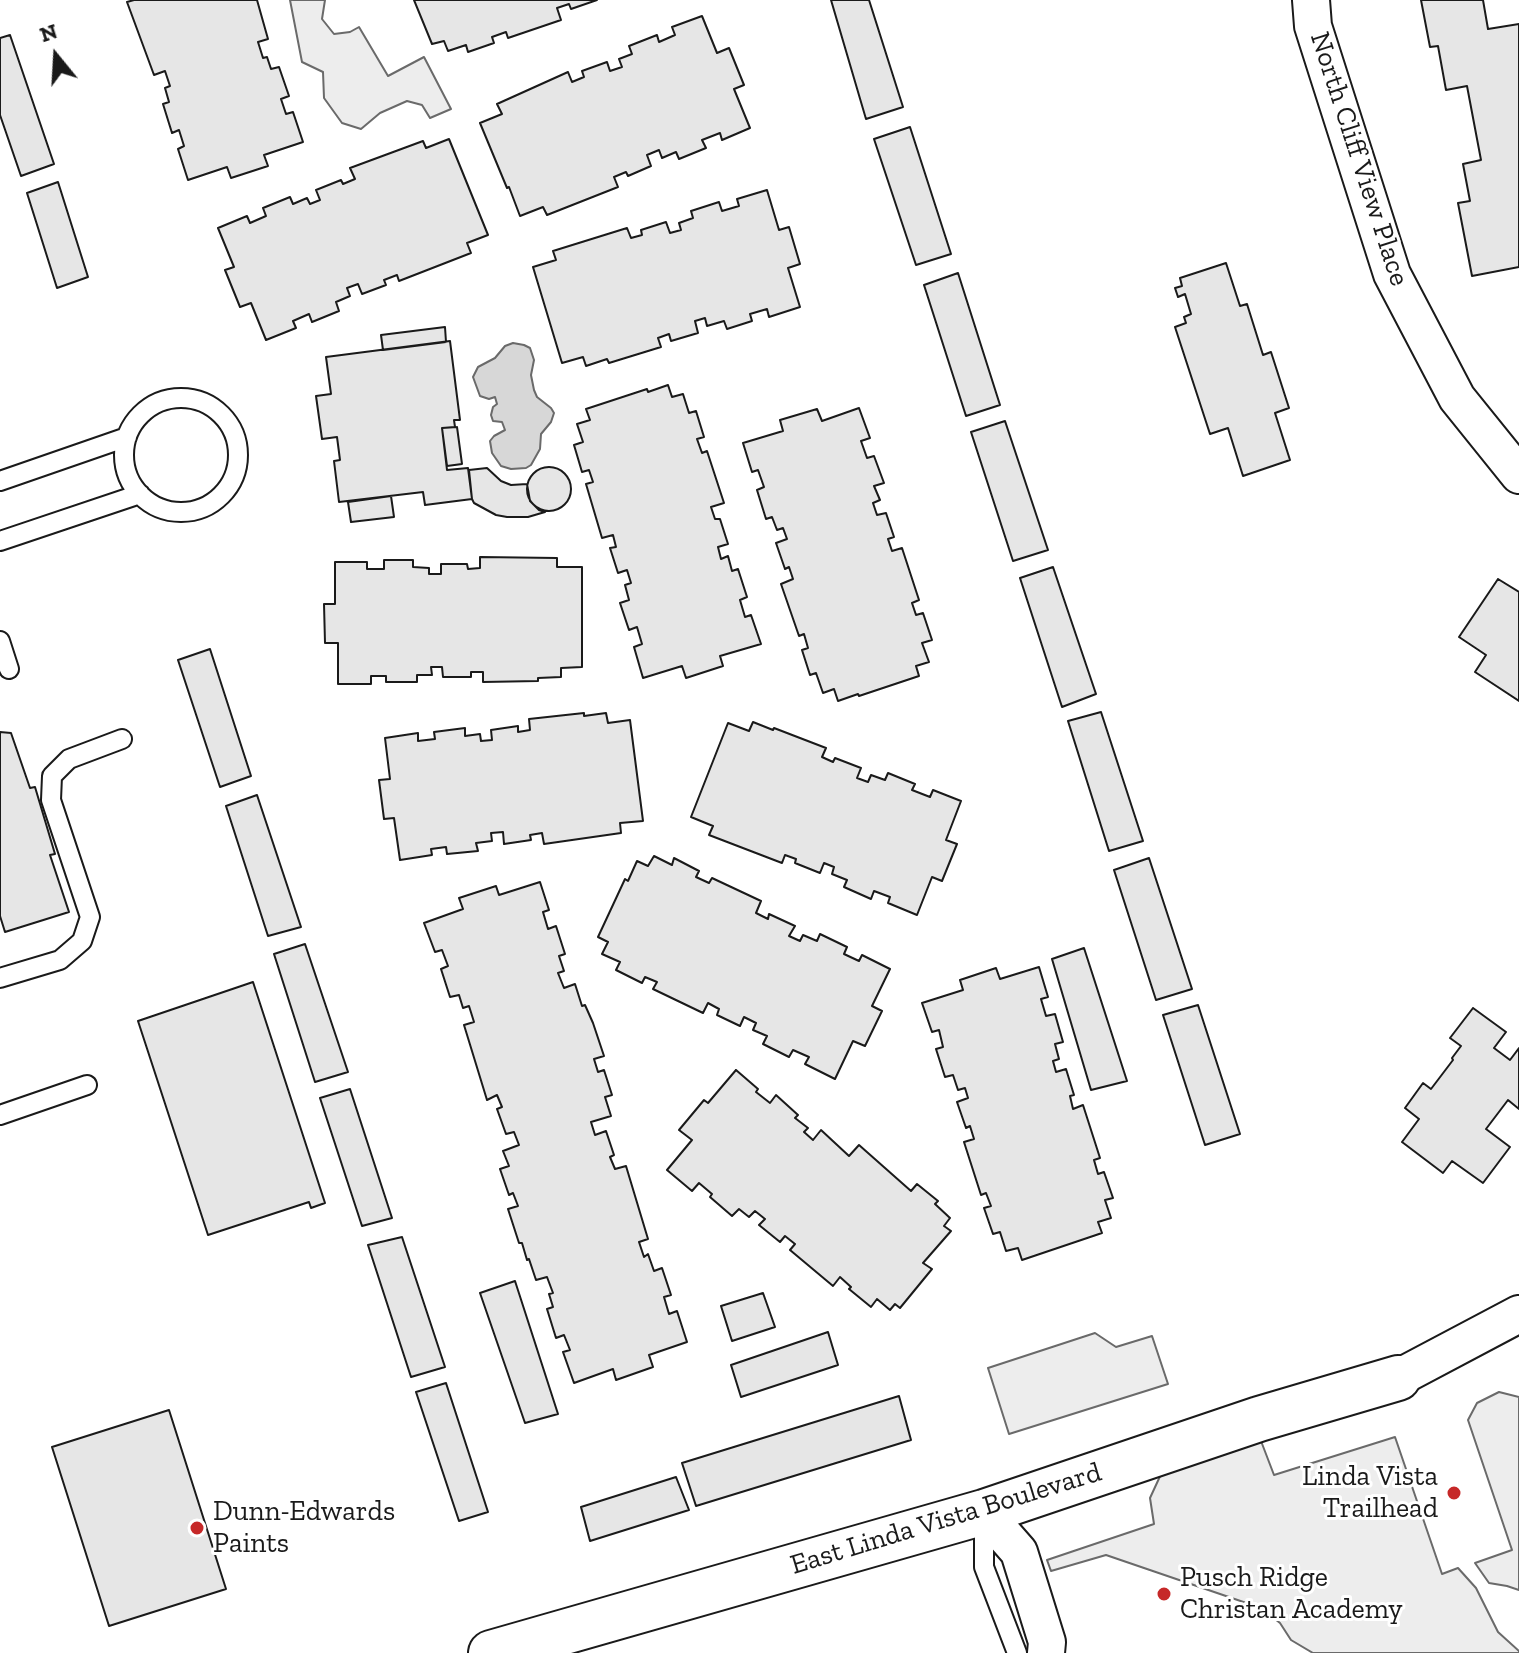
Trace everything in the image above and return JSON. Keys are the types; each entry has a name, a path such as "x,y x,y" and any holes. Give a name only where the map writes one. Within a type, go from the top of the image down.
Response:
{"street":[{"name":"North Cliff View Place","path":"1311,0 1313,26 1392,274 1457,398 1519,475"},
{"path":"1398,1378 1519,1314"},
{"name":"East Linda Vista Boulevard","path":"491,1653 984,1512 1259,1419 1398,1378"},
{"path":"984,1512 1019,1552 1047,1642 1046,1653"}],"lane":[{"path":"187,398 205,402 221,413 233,428 238,446 238,466 231,484 219,498 203,508 169,510 153,504 130,481 125,467 127,437 136,420 150,407 168,399 187,398"},
{"path":"0,481 127,437"},
{"path":"0,541 140,494"},
{"path":"0,641 9,669"},
{"path":"0,978 60,960 82,941 90,917 51,800 52,776 69,759 122,739"},
{"path":"0,1115 87,1085"},
{"path":"984,1512 984,1567 1017,1653"}],"shaded area":[{"path":"290,0 325,0 322,19 334,34 359,27 388,76 424,57 451,109 430,118 422,105 407,101 380,113 361,129 342,123 324,98 323,72 302,62"},
{"path":"513,343 530,348 534,360 531,375 534,390 554,413 541,434 540,449 531,465 511,469 501,466 492,453 490,441 505,430 502,422 493,421 491,415 497,404 495,397 480,396 473,377 478,367"},
{"path":"1095,1333 1116,1347 1152,1336 1168,1384 1009,1434 988,1368"},
{"path":"1499,1392 1519,1397 1519,1590 1489,1583 1475,1563 1512,1550 1468,1420 1477,1403"},
{"path":"1395,1437 1442,1574 1458,1568 1476,1588 1498,1632 1519,1653 1313,1653 1291,1640 1280,1623 1261,1608 1106,1555 1051,1571 1047,1560 1154,1524 1150,1498 1162,1472 1261,1441 1274,1475"}],"building":[{"path":"257,0 268,39 258,42 263,58 267,57 271,69 279,67 289,96 281,99 286,114 293,112 303,142 264,155 268,166 231,178 227,167 188,180 178,149 184,146 179,130 172,133 163,104 169,102 165,88 170,86 165,71 154,75 127,2"},
{"path":"414,0 597,0 571,9 569,4 557,8 561,20 508,38 506,32 492,37 494,43 468,52 466,45 448,51 444,41 432,44"},
{"path":"831,0 869,0 903,107 866,119"},
{"path":"1421,0 1483,0 1488,29 1519,24 1519,267 1472,276 1458,203 1470,201 1463,164 1481,160 1467,86 1446,90 1438,46 1430,47"},
{"path":"702,16 717,53 729,48 744,85 734,89 750,128 722,140 720,133 702,140 706,148 679,159 676,152 662,158 659,150 647,155 651,166 628,176 626,172 614,177 618,187 547,215 543,207 520,216 480,123 502,114 497,104 568,72 572,82 584,77 582,71 607,62 610,71 622,67 619,59 632,54 629,46 657,35 659,42 675,35 672,27"},
{"path":"10,35 54,164 21,176 0,115 0,38"},
{"path":"910,127 951,254 916,265 874,139"},
{"path":"449,139 488,235 467,243 471,253 399,281 397,275 384,280 386,285 362,294 358,284 347,288 350,296 336,302 339,311 312,322 309,314 293,321 296,328 266,340 251,303 240,307 225,270 234,267 218,228 247,216 250,223 266,216 263,208 290,197 293,204 307,198 310,204 320,200 316,190 341,180 343,184 355,179 350,168 423,141 426,148"},
{"path":"58,182 88,277 57,288 27,193"},
{"path":"767,190 779,230 789,227 800,264 788,268 800,307 769,317 767,309 750,314 752,321 727,329 724,321 707,326 705,318 695,321 698,333 671,341 669,334 658,338 661,347 609,363 607,359 586,366 583,357 562,363 533,267 556,260 553,251 627,228 631,238 642,235 641,230 666,222 670,233 681,230 679,223 693,218 691,211 719,202 722,211 739,206 737,199"},
{"path":"1226,263 1240,306 1247,304 1263,355 1271,352 1289,408 1275,413 1290,460 1243,476 1228,428 1210,434 1175,327 1186,323 1184,317 1191,314 1185,294 1178,297 1175,288 1182,286 1180,278"},
{"path":"958,273 1000,405 966,416 924,285"},
{"path":"445,327 446,342 383,350 381,335"},
{"path":"450,341 460,420 454,420 455,427 442,428 447,470 468,468 472,499 425,505 423,492 339,502 334,461 340,460 337,437 322,439 316,396 331,394 326,357"},
{"path":"668,385 672,397 683,394 689,413 696,411 704,437 697,439 702,453 707,451 724,503 711,507 715,519 720,519 728,544 718,547 721,559 728,556 732,571 738,569 747,597 740,600 745,617 751,615 761,644 720,656 723,666 686,678 682,666 643,678 634,647 642,644 637,627 629,630 620,603 629,600 625,585 631,583 627,570 618,573 610,548 616,547 613,535 602,538 586,484 593,482 589,470 582,472 574,445 583,442 577,424 590,420 586,409"},
{"path":"859,408 870,438 861,441 867,458 874,456 884,483 874,486 880,500 873,503 877,515 886,513 894,537 888,539 892,551 902,548 919,600 912,603 916,615 923,613 932,640 922,643 929,662 916,666 919,676 838,701 834,689 823,693 816,673 810,675 802,650 808,648 804,634 799,636 781,584 793,579 789,567 785,569 776,543 787,539 783,528 777,530 772,517 766,519 757,490 764,487 758,470 752,472 743,443 783,431 780,420 817,409 822,421"},
{"path":"1005,421 1048,550 1013,561 971,432"},
{"path":"457,427 462,464 447,466 442,428"},
{"path":"549,467 565,473 571,489 565,505 549,511 533,505 527,489 533,473"},
{"path":"487,468 501,481 511,485 527,484 530,501 545,512 528,517 507,517 496,515 474,503 469,470"},
{"path":"391,496 394,517 351,522 348,502"},
{"path":"480,557 557,558 557,567 582,567 582,667 561,668 561,677 538,678 538,681 483,682 483,672 471,672 471,677 443,677 442,667 431,667 432,675 417,675 417,682 386,682 386,676 371,676 371,684 338,684 338,643 325,643 324,604 335,604 335,562 367,562 367,569 384,569 384,560 413,560 413,567 429,568 429,574 441,574 441,564 467,564 468,569 480,568"},
{"path":"1053,567 1096,694 1062,707 1020,578"},
{"path":"1498,579 1519,592 1519,701 1475,672 1486,655 1459,637"},
{"path":"210,649 251,776 220,787 178,660"},
{"path":"1101,712 1143,841 1109,851 1068,721"},
{"path":"584,713 584,716 606,713 608,723 630,720 643,821 620,823 621,833 544,844 542,833 530,835 531,840 504,844 503,832 491,833 492,841 476,843 478,851 447,854 446,847 431,849 432,855 400,860 394,818 384,819 379,780 390,779 385,738 418,733 418,741 435,739 434,732 465,728 465,736 480,734 481,741 492,740 491,730 518,726 518,732 530,730 529,719"},
{"path":"753,722 826,748 822,757 833,762 835,758 861,768 857,778 868,782 871,775 885,780 888,773 915,784 912,790 930,797 933,790 961,801 946,840 957,844 942,881 932,877 917,915 888,903 890,897 874,891 871,899 844,887 847,880 832,874 834,867 824,863 820,873 795,863 796,859 785,855 782,863 709,835 713,826 691,817 728,723 749,731"},
{"path":"0,732 11,733 30,788 35,787 55,854 50,855 69,912 5,932 0,916"},
{"path":"257,795 301,927 268,936 226,806"},
{"path":"654,856 672,865 674,858 699,871 696,877 709,883 712,878 761,901 756,913 768,919 769,914 795,926 789,936 800,941 803,935 817,941 820,934 847,947 844,954 859,961 862,955 890,969 872,1006 882,1011 865,1046 853,1041 835,1079 805,1064 809,1057 793,1050 789,1057 763,1044 767,1036 753,1030 756,1023 744,1017 740,1026 717,1015 719,1009 708,1003 703,1013 653,989 657,982 645,977 642,983 616,970 620,962 602,954 608,942 598,937 625,879 628,881 637,861 648,866"},
{"path":"1149,858 1192,989 1156,1000 1114,870"},
{"path":"540,882 549,910 543,912 548,929 556,926 565,954 559,956 564,971 558,973 564,988 575,984 604,1056 594,1059 598,1072 604,1070 612,1095 605,1097 611,1116 591,1122 595,1135 606,1131 615,1169 626,1166 648,1239 639,1242 644,1257 648,1254 654,1271 662,1268 671,1295 664,1297 669,1314 677,1311 687,1342 649,1355 653,1367 616,1380 613,1369 574,1383 563,1352 570,1350 564,1335 556,1338 547,1309 553,1307 549,1294 553,1293 547,1277 536,1280 508,1209 518,1206 513,1193 509,1195 500,1169 509,1166 503,1151 519,1145 514,1132 506,1134 497,1109 502,1107 497,1095 487,1100 464,1025 474,1022 469,1006 463,1008 459,995 450,997 441,969 448,966 442,950 435,952 424,923 463,909 459,898 496,886 499,895"},
{"path":"305,944 348,1072 315,1082 274,954"},
{"path":"1084,948 1127,1081 1091,1090 1052,959"},
{"path":"1039,967 1048,997 1041,999 1046,1016 1055,1014 1063,1042 1055,1044 1059,1059 1053,1061 1056,1072 1066,1069 1074,1095 1070,1096 1073,1109 1083,1105 1100,1158 1094,1160 1098,1174 1104,1172 1113,1198 1105,1200 1111,1218 1098,1222 1102,1233 1022,1260 1018,1248 1006,1251 1000,1232 993,1234 984,1208 991,1206 986,1193 981,1195 964,1142 974,1139 970,1126 966,1128 957,1102 968,1098 965,1088 958,1090 953,1075 945,1077 936,1049 943,1047 939,1030 932,1032 922,1003 963,990 960,980 996,968 1000,979"},
{"path":"253,982 325,1203 311,1208 309,1202 208,1235 138,1021"},
{"path":"1198,1005 1240,1134 1205,1145 1163,1015"},
{"path":"1473,1008 1506,1032 1494,1048 1510,1060 1519,1048 1519,1109 1508,1100 1486,1129 1510,1147 1483,1183 1452,1161 1443,1173 1402,1142 1419,1119 1405,1108 1423,1083 1431,1089 1453,1060 1461,1046 1450,1038"},
{"path":"736,1070 770,1103 776,1095 798,1115 795,1118 808,1128 804,1132 813,1140 821,1130 849,1156 859,1145 911,1191 917,1184 938,1201 935,1204 950,1218 944,1226 951,1231 923,1263 932,1269 900,1308 895,1304 890,1310 877,1299 871,1307 840,1277 833,1286 790,1250 795,1244 785,1236 780,1242 759,1225 765,1219 755,1211 749,1217 739,1209 732,1216 699,1183 692,1191 667,1170 692,1140 679,1130 704,1100 708,1103"},
{"path":"350,1089 392,1218 362,1226 320,1098"},
{"path":"402,1237 445,1367 411,1377 368,1245"},
{"path":"515,1281 558,1414 525,1423 480,1293"},
{"path":"763,1293 775,1327 732,1341 721,1306"},
{"path":"828,1332 838,1365 741,1397 731,1365"},
{"path":"446,1383 488,1512 459,1521 416,1392"},
{"path":"899,1396 911,1440 696,1506 682,1463"},
{"path":"169,1410 226,1589 109,1626 52,1447"},
{"path":"676,1477 689,1510 590,1541 581,1507"}],"place":[{"name":"Linda Vista Trailhead","path":"1454,1493"},
{"name":"Dunn-Edwards Paints","path":"197,1528"},
{"name":"Pusch Ridge Christan Academy","path":"1164,1594"}]}
